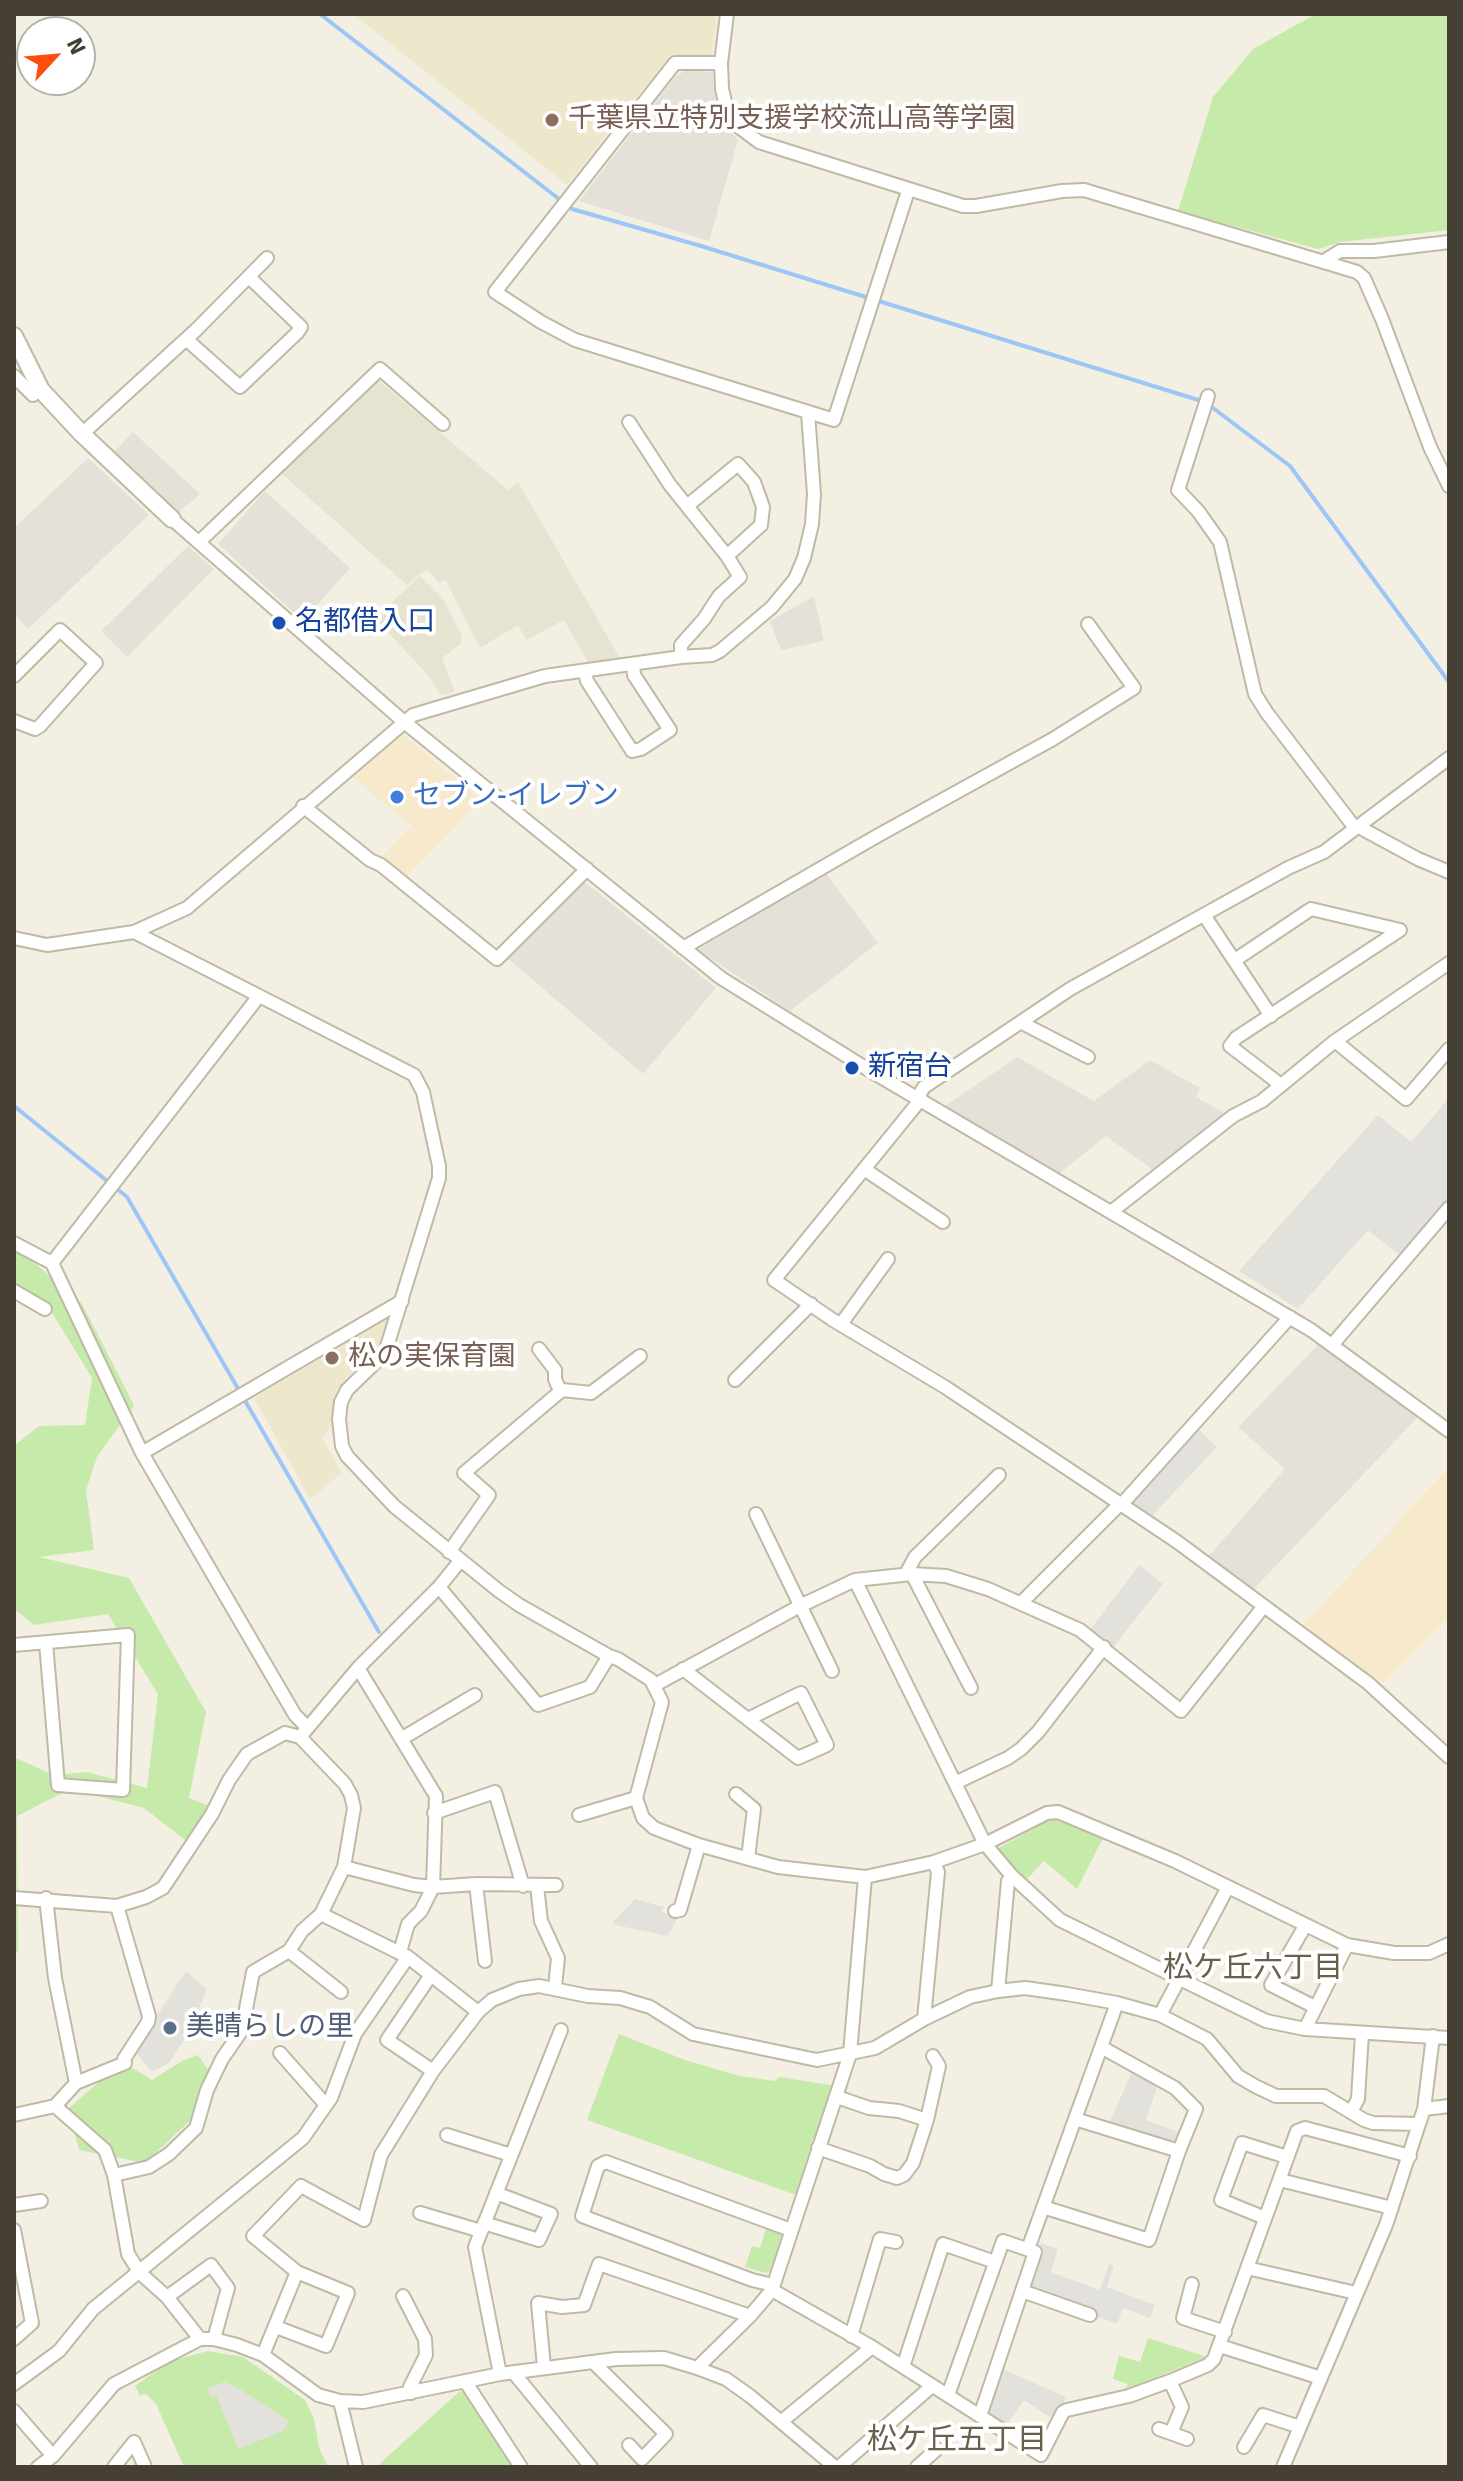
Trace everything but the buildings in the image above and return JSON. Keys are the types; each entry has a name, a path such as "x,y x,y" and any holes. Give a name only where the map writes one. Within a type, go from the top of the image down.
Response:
{"street":[{"path":"727,14 721,63 727,110 735,124 759,142 963,206 1084,190 1357,272 1364,278 1430,447 1449,486"},
{"path":"721,63 675,63 495,292 575,340 834,420 908,191"},
{"path":"1324,261 1340,251 1374,251 1449,242"},
{"path":"82,434 186,339 267,258"},
{"path":"186,339 240,387 285,344 301,327 249,277"},
{"path":"14,336 41,390 82,434 172,519 403,721 683,948 757,1002 1290,1317 1449,1431"},
{"path":"199,542 380,369 443,424"},
{"path":"14,376 33,395"},
{"path":"1206,401 1178,490 1220,542 1255,694 1356,827 1449,872"},
{"path":"14,938 47,945 134,932 187,908 413,715 545,676 712,655 720,651 772,607 799,572 809,542 814,507 808,413"},
{"path":"629,422 670,485 740,577 719,596 681,645 681,657"},
{"path":"687,506 738,464 754,482 763,507 761,525 727,556"},
{"path":"683,948 1053,739 1134,688 1088,624"},
{"path":"14,676 60,630 96,663 40,726 35,729 14,721"},
{"path":"585,672 587,681 632,751 641,749 670,730 634,675 633,666"},
{"path":"1449,758 1324,852 1288,868 1083,981 924,1087 919,1098 864,1169 774,1280 945,1387 1121,1504 1368,1683 1449,1757"},
{"path":"303,806 497,959 587,869"},
{"path":"1235,960 1311,909 1400,930 1236,1038 1230,1046 1281,1085"},
{"path":"1204,915 1271,1016"},
{"path":"134,932 408,1070 423,1092 439,1178 385,1353 347,1390 341,1402 342,1446 347,1456 394,1506 454,1556 519,1605 646,1675 655,1685 662,1702 636,1798 643,1818 654,1828 699,1845 794,1869 865,1877 934,1862 985,1844 1047,1813 1058,1812 1175,1861 1347,1945 1394,1953 1429,1953 1449,1944"},
{"path":"1111,1212 1233,1116 1262,1101 1335,1041 1449,963"},
{"path":"52,1263 259,996"},
{"path":"1022,1023 1088,1057"},
{"path":"1335,1041 1406,1099 1449,1049"},
{"path":"864,1169 943,1222"},
{"path":"1332,1345 1449,1208"},
{"path":"14,1243 52,1263 142,1453 303,1732 345,1784 354,1808 344,1867 321,1914 302,1931 289,1951 253,1972 242,2030 222,2059 207,2090 196,2128 169,2154 149,2167 114,2175"},
{"path":"841,1324 888,1259"},
{"path":"14,1291 45,1309"},
{"path":"142,1453 402,1301"},
{"path":"735,1380 811,1304"},
{"path":"1021,1603 1121,1504 1290,1317"},
{"path":"539,1349 555,1370 560,1391"},
{"path":"14,1898 46,1898 117,1906 163,1888 247,1754 285,1733 303,1732 358,1668 439,1587 489,1495 464,1473 560,1391 591,1393 640,1356"},
{"path":"971,1688 909,1574 915,1557 999,1475"},
{"path":"756,1514 832,1671"},
{"path":"655,1685 800,1606 855,1580 909,1574 946,1576 1021,1603 1080,1630 1181,1711 1264,1606"},
{"path":"855,1580 985,1844 1012,1876 1060,1920 1266,2021 1305,2029 1449,2038"},
{"path":"439,1587 538,1705 590,1687 609,1656"},
{"path":"14,1645 128,1635 123,1790 58,1785 46,1643"},
{"path":"955,1783 1021,1749 1038,1732 1104,1647"},
{"path":"14,2384 59,2351 93,2309 303,2138 326,2105 355,2034 404,1954 408,1924 421,1911 433,1887 436,1796 358,1668"},
{"path":"683,1669 798,1758 827,1745 801,1693 748,1719"},
{"path":"401,1739 475,1695"},
{"path":"434,1813 495,1792 523,1886"},
{"path":"736,1794 754,1809 748,1858"},
{"path":"579,1815 636,1798"},
{"path":"675,1911 680,1910 699,1845"},
{"path":"924,2019 938,1872 934,1862"},
{"path":"344,1867 433,1887 556,1885"},
{"path":"998,1991 1008,1881 1012,1876"},
{"path":"697,2368 750,2316 773,2288 850,2054 865,1877"},
{"path":"476,1884 485,1961"},
{"path":"537,1886 541,1921 558,1958 555,1987"},
{"path":"1160,2015 1228,1887"},
{"path":"46,1898 55,1978 76,2083"},
{"path":"14,2115 55,2106 76,2083 125,2063 124,2059 148,2022 149,2016 117,1906"},
{"path":"321,1914 404,1954 478,2012"},
{"path":"1305,1926 1271,1985 1315,2007"},
{"path":"1305,2029 1347,1945"},
{"path":"289,1951 341,1992"},
{"path":"431,1975 387,2040 433,2071"},
{"path":"276,2327 326,2346 348,2293 297,2272 253,2236 301,2186 364,2220 381,2155 433,2071 478,2012 492,2000 510,1992 539,1986 588,1996 620,1998 650,2007 679,2028 706,2038 817,2060 875,2048 970,1997 1025,1988 1117,2003 1160,2015 1207,2039 1238,2076 1276,2096 1324,2096 1373,2123 1419,2124"},
{"path":"1028,2249 1117,2003"},
{"path":"500,2374 475,2247 561,2030"},
{"path":"1351,2112 1358,2099 1362,2033"},
{"path":"1283,2467 1392,2208 1424,2109 1433,2036"},
{"path":"1043,2207 1149,2240 1196,2109 1175,2088 1101,2047"},
{"path":"280,2053 326,2105"},
{"path":"818,2148 897,2178 904,2175 913,2163 927,2120 939,2066 933,2056"},
{"path":"837,2097 869,2108 899,2111 927,2120"},
{"path":"55,2106 105,2150 114,2175 128,2254 140,2273 207,2339 263,2355 318,2395 340,2401 363,2402 544,2367 643,2357 664,2358 726,2379 782,2421 831,2465 932,2386"},
{"path":"1424,2109 1449,2106"},
{"path":"1075,2119 1179,2151"},
{"path":"1041,2455 1063,2412 1129,2396 1208,2365 1214,2359 1297,2131 1305,2128 1410,2156"},
{"path":"447,2135 511,2155"},
{"path":"1265,2218 1221,2200 1242,2143 1287,2157"},
{"path":"791,2230 606,2162 598,2166 582,2216 773,2288 1041,2455 1050,2467"},
{"path":"1280,2180 1392,2208"},
{"path":"420,2213 539,2240 551,2214 496,2193"},
{"path":"14,2205 41,2201"},
{"path":"14,2230 17,2268 32,2323 14,2339"},
{"path":"851,2336 880,2239 896,2242"},
{"path":"948,2395 1003,2241 1035,2252 980,2416"},
{"path":"903,2367 943,2244 995,2262"},
{"path":"544,2367 538,2303 562,2307 584,2305 599,2264 750,2316"},
{"path":"38,2467 53,2456 114,2384 207,2339 228,2288 211,2265 167,2297"},
{"path":"1247,2268 1356,2293"},
{"path":"263,2355 297,2272"},
{"path":"1192,2284 1183,2318 1225,2332"},
{"path":"1022,2291 1090,2315"},
{"path":"403,2296 425,2339 426,2355 410,2387 411,2393"},
{"path":"1220,2346 1321,2378"},
{"path":"782,2421 872,2347"},
{"path":"593,2362 666,2434 642,2459 629,2445"},
{"path":"513,2372 591,2467"},
{"path":"465,2381 521,2467"},
{"path":"1170,2381 1182,2407 1165,2431 1187,2439"},
{"path":"340,2401 356,2467"},
{"path":"14,2411 53,2456"},
{"path":"1244,2447 1263,2415 1300,2427"},
{"path":"114,2467 134,2442 145,2467"},
{"path":"917,2467 937,2449"}],"shaded area":[{"name":"千葉県立特別支援学校流山高等学園","path":"353,14 717,14 712,55 670,55 567,185"},
{"path":"686,70 713,72 713,86 722,121 738,140 709,241 579,201 675,77"},
{"path":"378,380 508,490 518,482 621,660 590,665 564,620 526,640 518,625 480,648 445,579 439,583 427,569 407,585 280,472"},
{"path":"133,432 200,494 177,514 112,454"},
{"path":"88,458 149,515 28,629 14,614 14,528"},
{"path":"265,491 350,568 303,621 218,544"},
{"path":"188,546 214,569 127,657 101,631"},
{"path":"420,576 444,600 462,636 461,644 442,658 455,692 441,695 427,674 375,618"},
{"path":"814,596 824,641 781,650 770,621"},
{"path":"400,732 481,800 404,880 379,859 412,826 351,776"},
{"path":"825,872 878,943 790,1011 698,950"},
{"path":"581,879 716,988 643,1074 506,957"},
{"path":"1017,1057 1094,1101 1150,1060 1200,1088 1196,1097 1226,1114 1153,1170 1106,1136 1060,1173 945,1106"},
{"path":"1449,1098 1449,1198 1401,1256 1368,1230 1298,1309 1239,1271 1378,1115 1411,1142"},
{"path":"391,1317 382,1343 337,1390 330,1428 322,1438 342,1473 310,1499 254,1398"},
{"path":"1320,1343 1417,1418 1252,1591 1207,1558 1285,1469 1238,1427"},
{"path":"1196,1427 1217,1447 1151,1517 1128,1501"},
{"path":"1449,1467 1449,1616 1382,1683 1303,1625"},
{"path":"1139,1565 1163,1584 1112,1649 1089,1631"},
{"path":"635,1899 664,1907 661,1912 678,1917 668,1936 615,1925 613,1922"},
{"name":"美晴らしの里","path":"186,1971 207,1989 188,2034 169,2063 152,2072 134,2051"},
{"path":"1133,2069 1159,2082 1146,2120 1181,2133 1177,2149 1108,2127"},
{"path":"1041,2243 1058,2249 1051,2272 1100,2290 1109,2264 1114,2266 1107,2287 1155,2305 1150,2318 1123,2308 1117,2324 1025,2289"},
{"path":"1000,2368 1066,2397 1054,2420 1024,2400 1009,2421 1043,2444 1039,2451 983,2415"},
{"path":"224,2382 290,2421 283,2431 238,2449 216,2395 211,2397 207,2389"}],"green space":[{"path":"1316,14 1449,14 1449,230 1340,242 1318,249 1178,211 1213,97 1253,49"},
{"path":"14,1245 82,1304 134,1405 97,1457 86,1490 94,1550 39,1557 129,1578 206,1712 189,1798 212,1807 189,1843 144,1808 70,1789 17,1816 18,1951 14,1955 14,1757 53,1775 87,1772 147,1788 158,1694 108,1614 34,1625 14,1609 14,1446 39,1426 85,1425 92,1378 48,1306 14,1286"},
{"path":"1051,1819 1085,1828 1103,1838 1077,1889 1044,1861 1027,1879 998,1853 999,1848"},
{"path":"619,2034 685,2060 740,2076 775,2081 779,2077 836,2086 817,2140 813,2139 796,2195 587,2120"},
{"path":"198,2055 209,2071 193,2118 145,2163 79,2150 68,2109 101,2080 129,2066 152,2080"},
{"path":"767,2225 782,2234 770,2271 766,2273 745,2267 752,2246 760,2248"},
{"path":"1148,2338 1204,2358 1125,2390 1128,2384 1113,2379 1119,2356 1140,2362"},
{"path":"208,2351 243,2357 305,2400 314,2418 319,2448 328,2467 184,2467 156,2404 146,2394 140,2396 135,2386 170,2361"},
{"path":"460,2391 468,2395 515,2467 376,2467"}],"waterway":[{"path":"320,14 572,209 1205,402 1290,466 1449,682"},
{"path":"14,1106 127,1197 379,1632"}],"place":[{"name":"千葉県立特別支援学校流山高等学園","path":"552,120"},
{"name":"名都借入口","path":"279,623"},
{"name":"セブン-イレブン","path":"397,797"},
{"name":"新宿台","path":"852,1068"},
{"name":"松の実保育園","path":"332,1358"},
{"name":"美晴らしの里","path":"170,2028"}],"district":[{"name":"松ケ丘六丁目","path":"1253,1969"},
{"name":"松ケ丘五丁目","path":"957,2441"}]}
